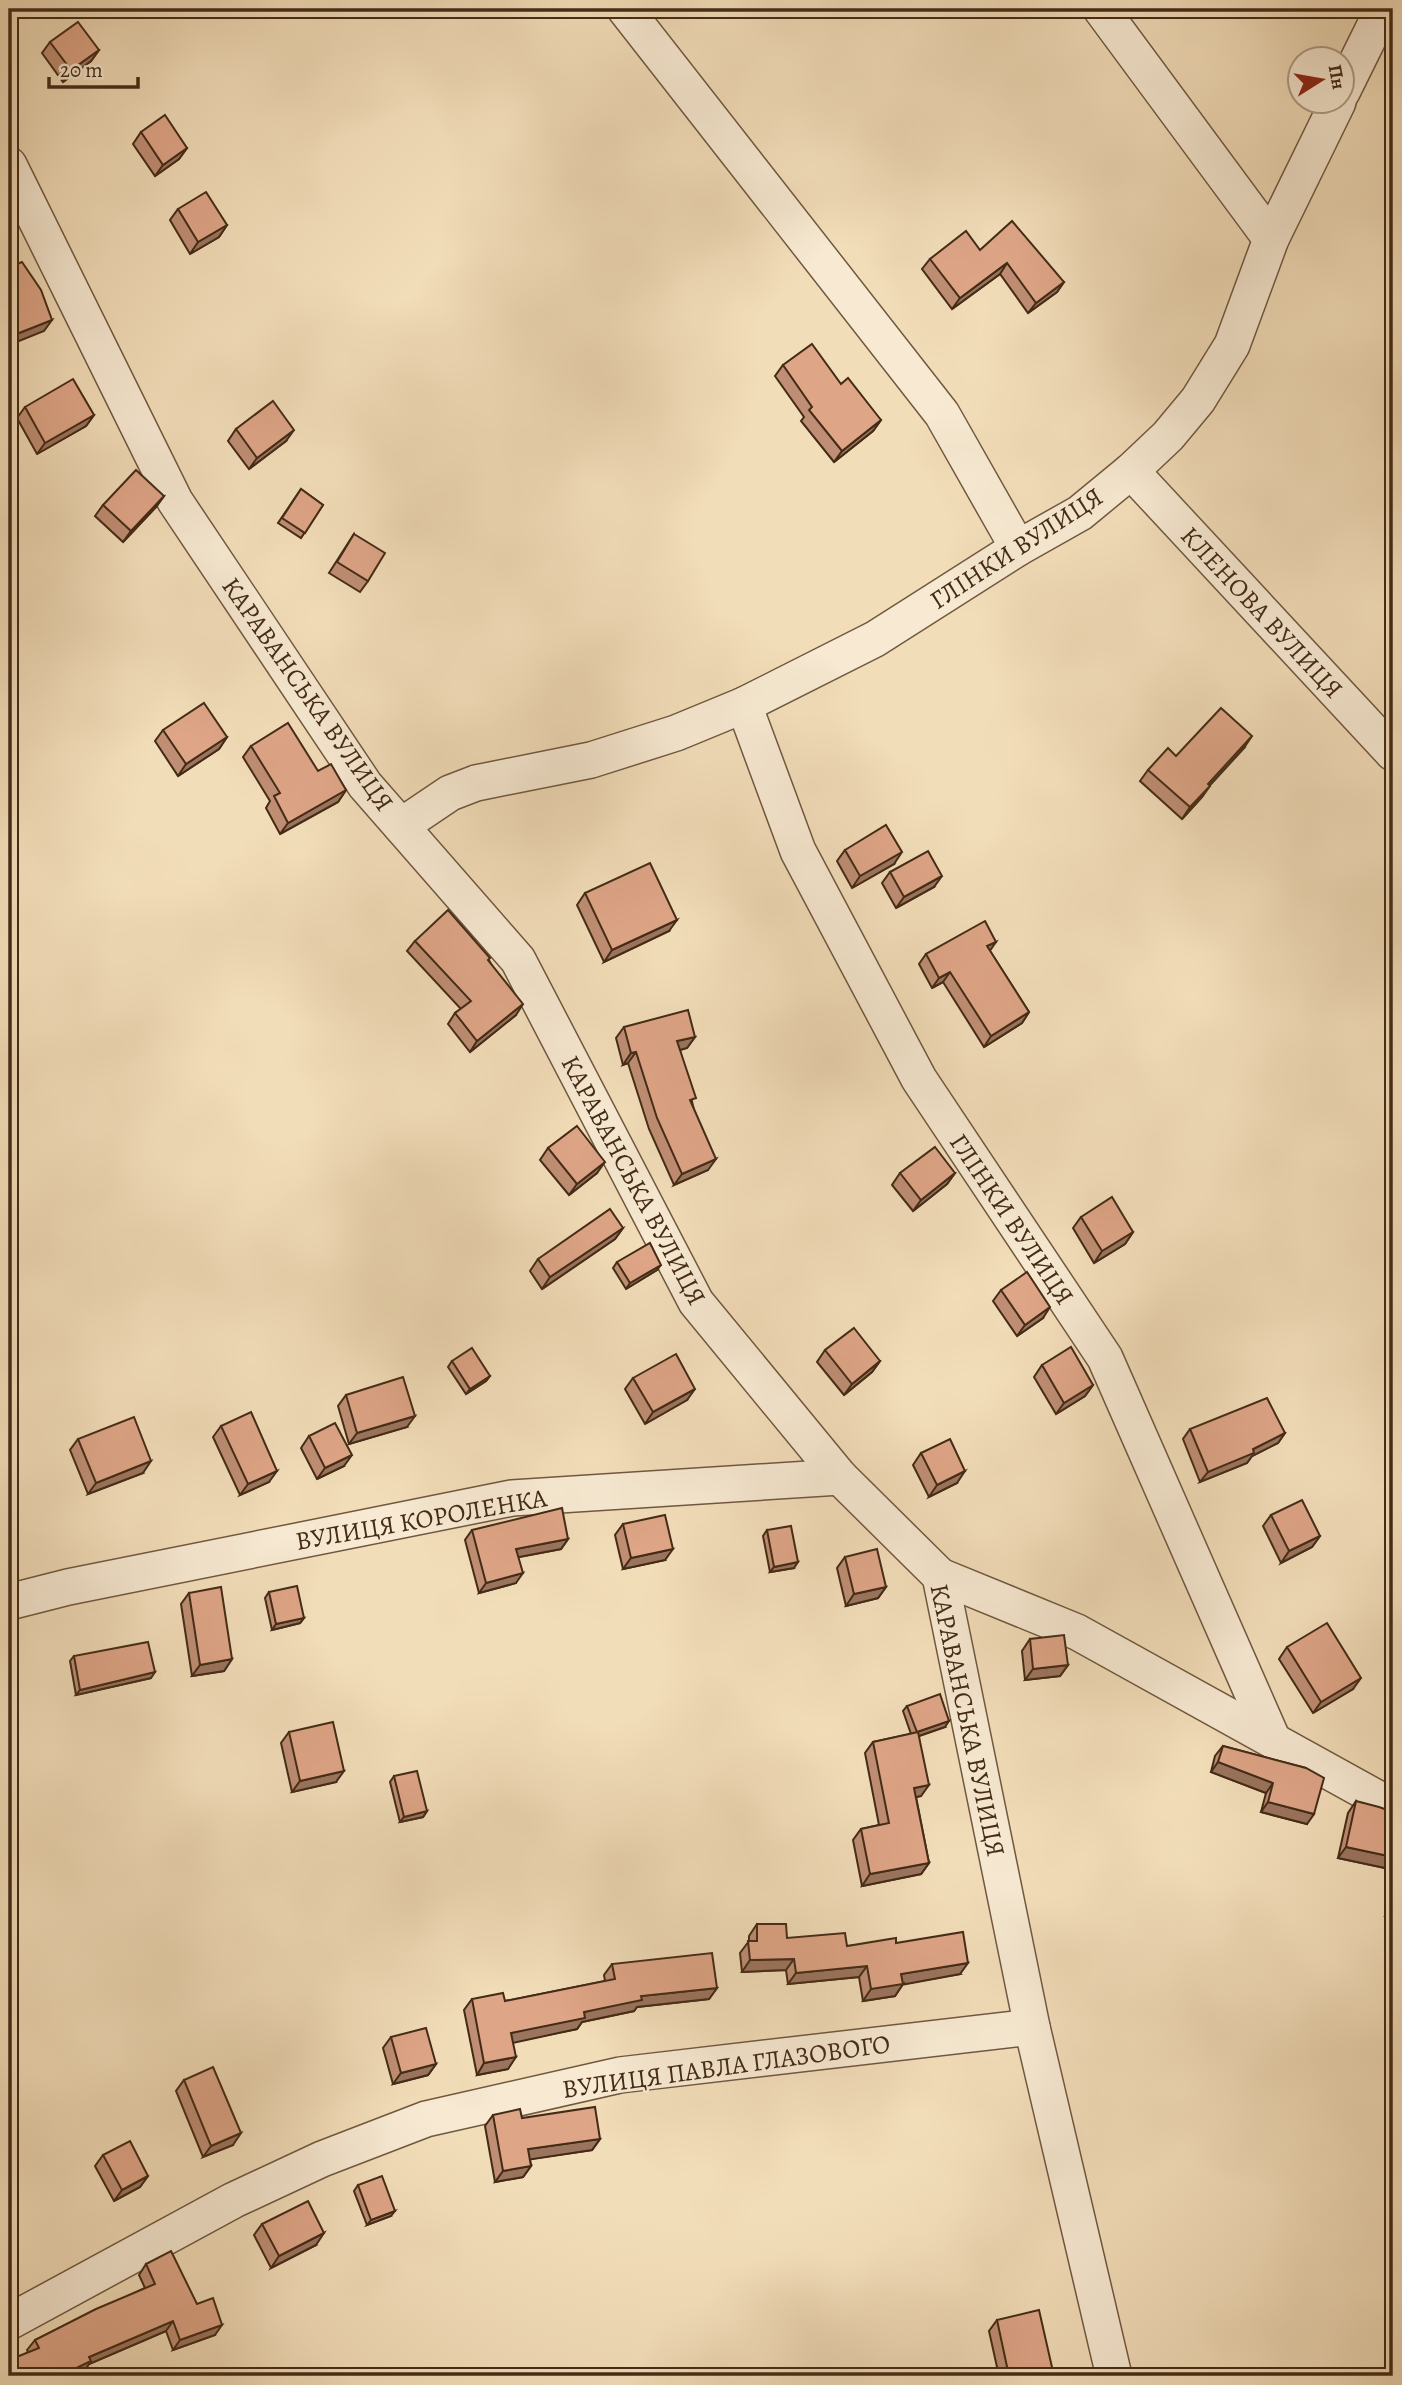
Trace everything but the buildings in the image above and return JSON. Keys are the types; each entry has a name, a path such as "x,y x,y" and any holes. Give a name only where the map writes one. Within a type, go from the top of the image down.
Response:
{"street":[{"path":"625,9 942,414 1018,548"},
{"path":"1101,9 1271,239"},
{"path":"1356,64 1383,9"},
{"name":"ГЛІНКИ ВУЛИЦЯ","path":"401,826 450,793 476,783 592,760 676,733 744,705 875,639 1018,548 1080,513 1168,436 1198,401 1232,345 1271,239 1331,116"},
{"name":"КАРАВАНСЬКА ВУЛИЦЯ","path":"9,165 175,501 365,785 518,960 696,1302 840,1478 940,1576 1032,2027 1114,2376"},
{"name":"КЛЕНОВА ВУЛИЦЯ","path":"1131,471 1393,752"},
{"name":"ГЛІНКИ ВУЛИЦЯ","path":"744,705 798,851 919,1079 1105,1358 1272,1738"},
{"name":"ВУЛИЦЯ КОРОЛЕНКА","path":"9,1602 68,1587 512,1498 840,1478"},
{"path":"940,1576 1077,1632 1393,1807"},
{"name":"ВУЛИЦЯ ПАВЛА ГЛАЗОВОГО","path":"9,2322 234,2200 322,2158 426,2119 620,2076 1032,2027"}]}
